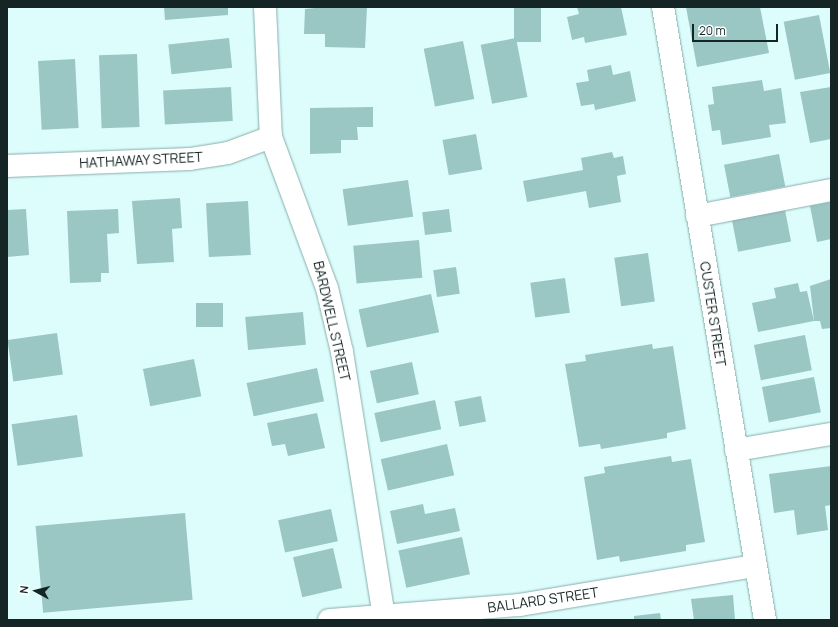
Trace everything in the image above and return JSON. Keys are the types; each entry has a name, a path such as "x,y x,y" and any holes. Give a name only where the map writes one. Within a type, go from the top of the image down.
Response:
{"street":[{"name":"BARDWELL STREET","path":"266,7 271,137 327,288 342,352 384,616"},
{"name":"CUSTER STREET","path":"663,7 765,620"},
{"name":"HATHAWAY STREET","path":"7,166 190,160 228,153 271,137"},
{"path":"697,216 831,190"},
{"path":"736,450 831,434"},
{"name":"BALLARD STREET","path":"329,620 519,605 755,566"}],"building":[{"path":"164,7 228,7 228,15 165,20"},
{"path":"326,7 367,7 365,48 325,47 325,34 304,34 305,9"},
{"path":"514,7 541,7 541,42 514,42"},
{"path":"577,7 621,7 627,35 585,43 584,37 572,40 567,17 579,14"},
{"path":"686,7 760,7 769,53 697,67"},
{"path":"819,15 830,73 795,80 784,22"},
{"path":"229,38 232,68 171,74 168,44"},
{"path":"516,38 527,97 492,104 481,45"},
{"path":"463,41 474,99 435,107 424,49"},
{"path":"137,54 140,127 102,128 99,55"},
{"path":"75,59 79,128 42,130 38,61"},
{"path":"611,65 613,75 630,71 636,101 595,110 594,104 581,106 576,83 589,81 587,70"},
{"path":"762,80 764,91 781,88 786,123 769,125 771,137 722,145 720,130 712,131 708,105 714,104 712,87"},
{"path":"231,87 233,121 165,125 163,91"},
{"path":"831,87 831,139 810,143 800,92"},
{"path":"373,107 373,127 357,127 358,140 341,140 341,153 310,154 310,108"},
{"path":"476,134 482,169 449,175 443,140"},
{"path":"612,152 614,158 623,156 626,174 617,176 621,202 589,208 586,191 527,202 523,181 583,170 581,158"},
{"path":"779,154 785,186 730,197 724,165"},
{"path":"408,180 413,217 348,226 343,189"},
{"path":"180,198 182,228 172,229 174,262 137,264 132,201"},
{"path":"248,201 251,255 209,257 206,203"},
{"path":"831,202 831,239 817,242 810,206"},
{"path":"26,209 29,255 7,257 7,210"},
{"path":"118,209 119,233 107,234 109,273 101,273 101,282 70,283 67,211"},
{"path":"449,209 452,232 425,235 422,212"},
{"path":"785,210 791,241 738,252 732,220"},
{"path":"419,240 422,278 357,284 353,246"},
{"path":"648,253 655,302 621,306 614,258"},
{"path":"456,267 460,294 437,297 433,270"},
{"path":"565,278 570,313 535,318 530,283"},
{"path":"831,279 831,328 822,329 820,321 814,321 810,286"},
{"path":"798,283 800,292 807,291 814,321 758,332 752,303 776,298 774,288"},
{"path":"431,294 439,332 367,348 359,309"},
{"path":"196,303 223,303 223,327 196,327"},
{"path":"303,312 306,345 248,350 245,317"},
{"path":"57,333 63,375 13,382 7,340"},
{"path":"805,335 812,370 761,380 754,345"},
{"path":"652,344 653,349 673,346 686,429 667,433 667,438 601,449 600,444 579,447 565,364 586,361 585,355"},
{"path":"194,359 201,396 150,406 143,369"},
{"path":"412,362 419,394 377,403 370,371"},
{"path":"317,368 324,401 254,416 247,383"},
{"path":"814,377 821,412 769,422 762,387"},
{"path":"481,396 486,422 459,427 454,401"},
{"path":"435,400 441,429 381,442 374,413"},
{"path":"317,413 325,448 288,456 285,444 272,446 267,423"},
{"path":"77,415 83,457 17,466 12,424"},
{"path":"447,444 454,475 388,490 381,459"},
{"path":"671,456 672,462 691,459 705,542 686,545 686,551 620,562 619,556 597,560 584,477 605,473 604,467"},
{"path":"831,466 831,505 825,506 828,530 797,535 794,510 774,513 769,474"},
{"path":"423,504 425,514 455,508 460,531 397,544 390,511"},
{"path":"331,509 338,541 285,553 278,520"},
{"path":"185,513 193,600 43,613 36,526"},
{"path":"462,537 470,574 406,588 398,551"},
{"path":"333,548 342,588 302,597 293,557"},
{"path":"733,595 735,620 694,620 691,599"},
{"path":"660,613 661,620 634,620 634,616"}]}
